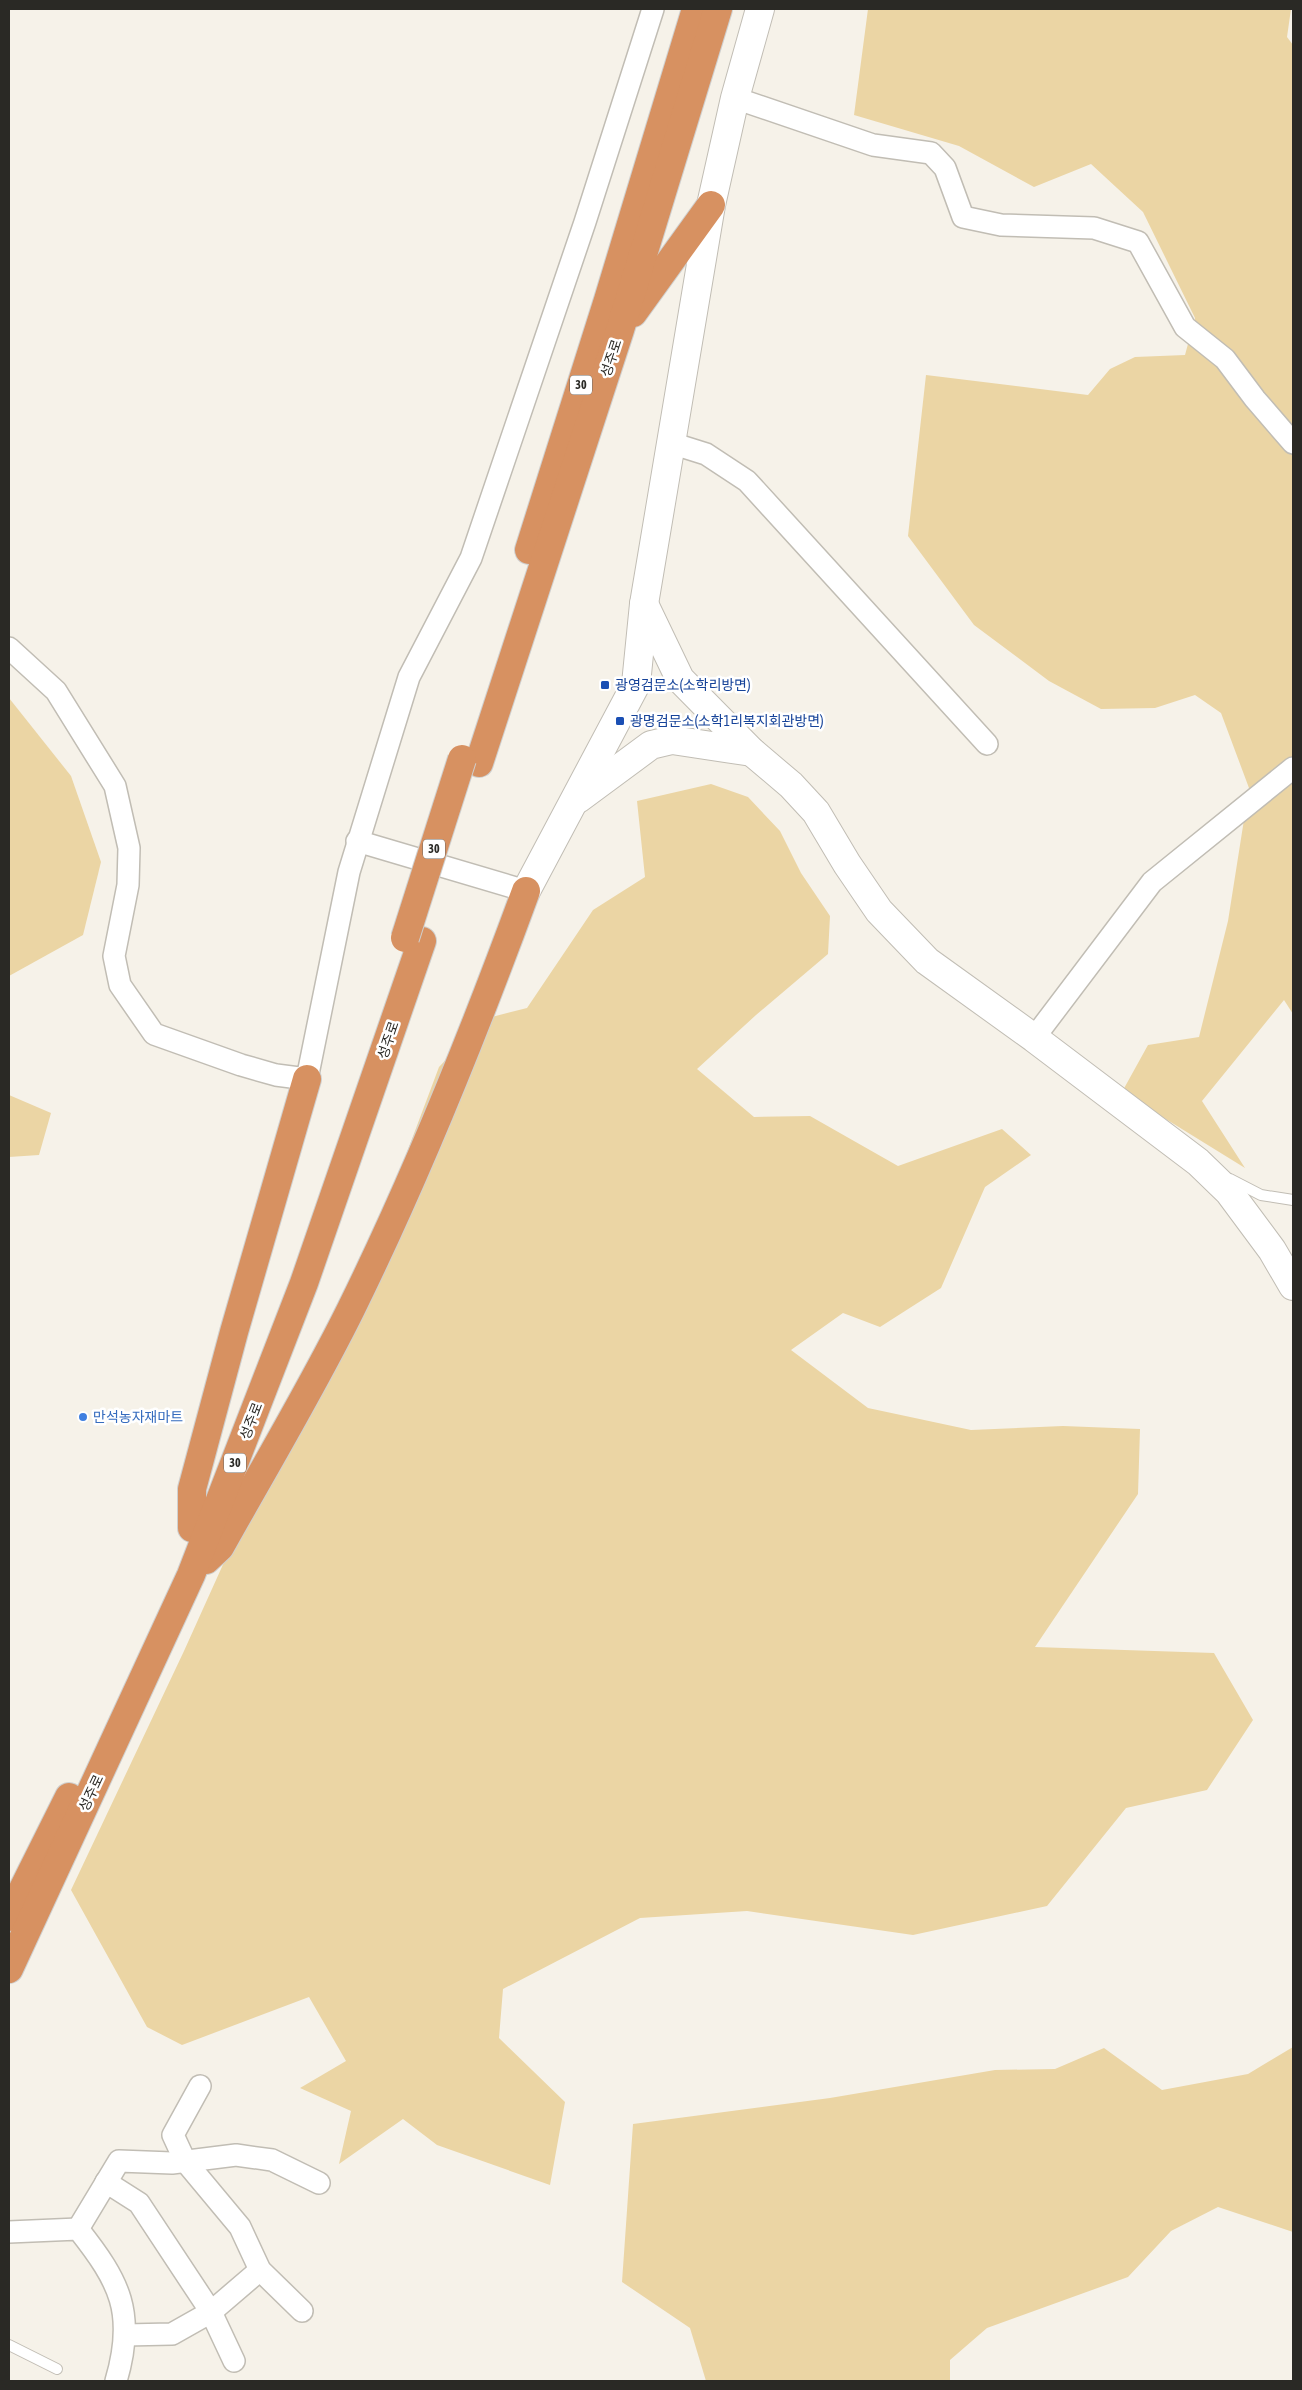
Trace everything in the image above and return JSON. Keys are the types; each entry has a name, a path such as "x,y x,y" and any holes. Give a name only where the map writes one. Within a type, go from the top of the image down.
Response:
{"highway":[{"name":"성주로","path":"470,761 696,9"},
{"name":"성주로","path":"470,761 620,330 718,9"},
{"path":"620,330 711,205"},
{"name":"30","path":"414,939 470,761"},
{"path":"191,1575 220,1547 350,1310 431,1135 487,997 526,891"},
{"name":"성주로","path":"9,1917 103,1729 192,1528 214,1468 259,1362 361,1074 414,939"},
{"name":"성주로","path":"9,1969 191,1575 304,1283 414,939"},
{"path":"192,1528 192,1488 234,1332 307,1079"}],"street":[{"path":"9,648 56,691 115,786 128,848 128,885 114,956 120,985 154,1034 241,1065 276,1075 307,1079 358,841 408,677 471,558 585,222 653,9"},
{"path":"358,841 526,891 636,684 644,604 711,205 735,98 760,9"},
{"path":"735,98 873,145 931,153 945,168 963,217 1002,225 1094,228 1138,242 1185,327 1225,359 1255,399 1293,442"},
{"path":"671,443 706,454 747,481 987,744"},
{"path":"644,604 680,679 752,752 770,766 816,812 846,864 879,911 927,961 1034,1038 1198,1162 1229,1192 1272,1250 1293,1286"},
{"path":"572,804 651,745 672,740 752,752"},
{"path":"1034,1038 1152,882 1293,768"},
{"path":"200,2086 173,2135 185,2162 240,2227 260,2270 302,2311"},
{"path":"78,2229 119,2161 172,2163 236,2154 272,2160 319,2183"},
{"path":"106,2182 139,2203 211,2312 234,2361"},
{"path":"9,2232 78,2229"},
{"path":"78,2229 105,2263 120,2292 125,2335 116,2381"},
{"path":"125,2335 172,2334 211,2312 260,2270"}],"lane":[{"path":"1198,1162 1261,1195 1293,1200"},
{"path":"9,2345 57,2369"}],"shaded area":[{"path":"868,9 1291,9 1287,37 1293,45 1293,1014 1284,1000 1202,1101 1245,1168 1122,1092 1148,1045 1199,1037 1228,921 1249,788 1221,713 1195,695 1155,708 1101,709 1049,681 974,625 908,536 926,375 1088,395 1110,369 1135,357 1185,355 1195,318 1143,212 1091,164 1034,187 959,146 854,115"},
{"path":"9,698 71,776 101,862 83,935 9,976"},
{"path":"711,784 748,797 780,831 801,873 830,916 828,954 756,1015 697,1069 754,1117 810,1116 898,1166 1002,1129 1031,1155 985,1187 941,1288 880,1327 843,1313 791,1350 868,1408 971,1430 1063,1426 1140,1429 1138,1494 1035,1647 1214,1653 1253,1720 1207,1790 1126,1808 1047,1906 913,1935 747,1911 640,1918 503,1989 499,2038 565,2102 550,2185 437,2145 403,2119 339,2164 351,2111 300,2088 346,2061 309,1997 182,2045 147,2027 71,1890 184,1651 299,1396 371,1248 439,1067 484,1019 527,1008 593,910 645,877 637,801"},
{"path":"9,1095 51,1113 39,1155 9,1157"},
{"path":"1293,2047 1293,2232 1218,2207 1171,2231 1128,2277 987,2328 950,2360 950,2381 706,2381 690,2328 622,2282 633,2124 830,2098 995,2070 1055,2069 1104,2048 1162,2090 1248,2074"}],"place":[{"name":"광영검문소(소학리방면)","path":"605,685"},
{"name":"광명검문소(소학1리복지회관방면)","path":"620,721"},
{"name":"만석농자재마트","path":"83,1417"}]}
